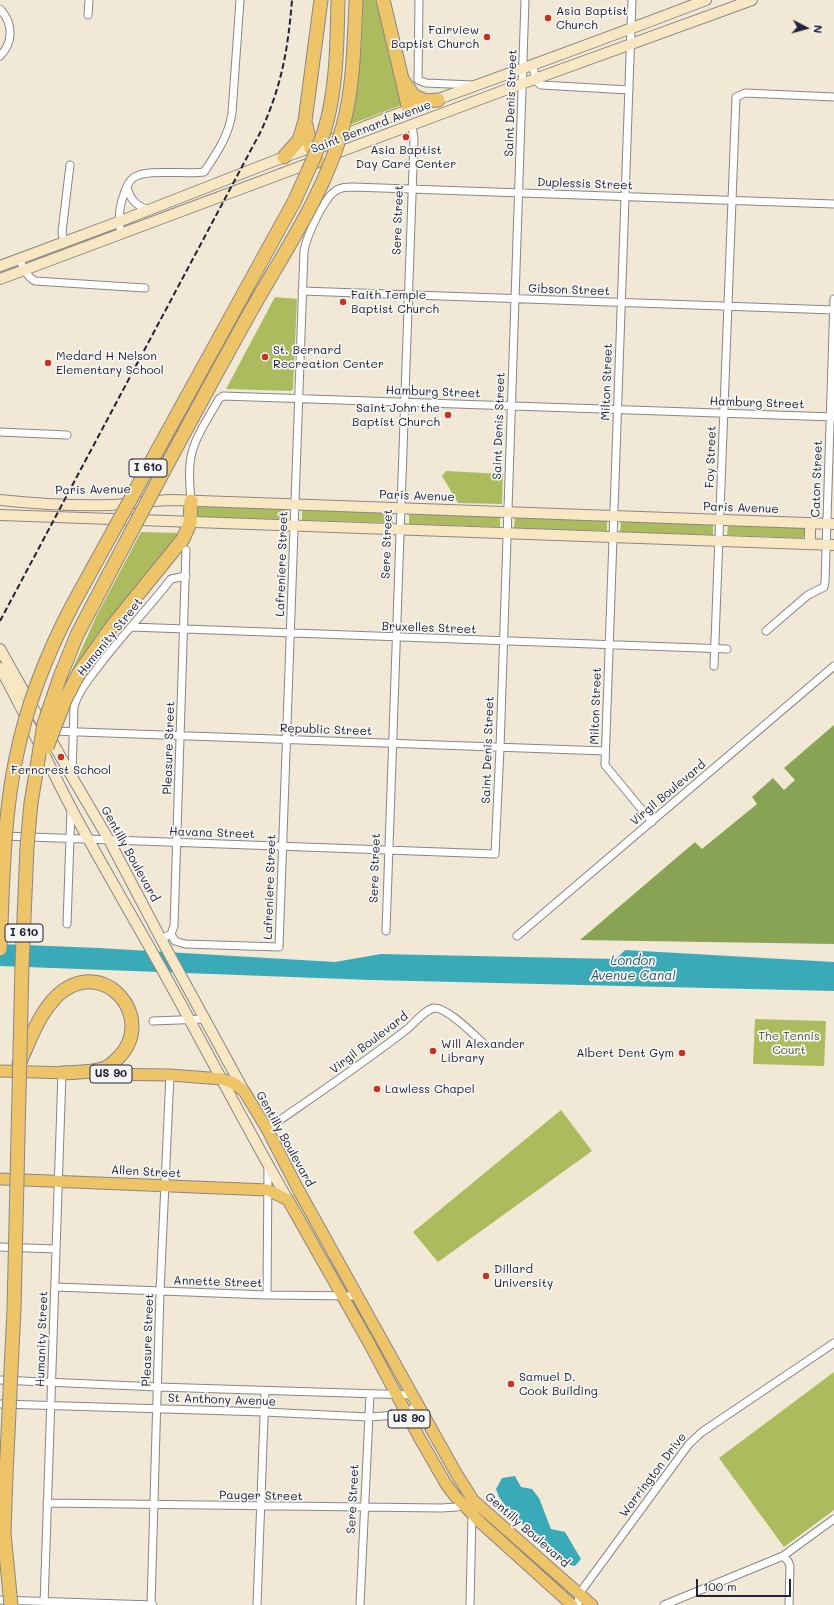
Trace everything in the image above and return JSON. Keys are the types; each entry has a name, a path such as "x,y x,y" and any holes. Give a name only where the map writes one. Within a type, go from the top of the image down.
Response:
{"highway":[{"path":"284,156 299,140 305,121 321,0"},
{"name":"I 610","path":"0,949 4,851 11,788 24,724 42,668 73,604 295,200 310,168 324,132 330,110 337,41 338,0"},
{"name":"I 610","path":"1,1605 14,1309 19,1064 27,855 31,803 44,724 65,662 77,635 240,331 316,196 332,160 343,126 350,90 356,0"},
{"path":"383,0 409,110"},
{"path":"402,79 414,96 426,101 438,100"},
{"path":"305,121 311,148 318,160"},
{"path":"31,803 47,746 65,700 79,673 112,625 179,544 190,523 191,501"},
{"path":"19,1064 41,1018 55,999 68,988 78,984 96,982 107,985 118,993 130,1012 132,1021 131,1035 123,1053 106,1067 94,1071 62,1073"},
{"path":"4,1533 11,1605"}],"main road":[{"name":"US 90","path":"0,1071 170,1075 222,1079 233,1083 244,1091"},
{"name":"Gentilly Boulevard","path":"244,1091 267,1129 356,1296 456,1473 472,1514 572,1605"},
{"name":"Allen Street","path":"0,1179 58,1180 268,1190 288,1200"},
{"name":"Gentilly Boulevard","path":"288,1200 446,1484 579,1600 592,1605"}],"street":[{"path":"88,15 89,0"},
{"path":"121,234 118,222 123,197 126,186 132,179 142,174 150,173 192,174 204,172 223,141 230,124 240,0"},
{"path":"419,0 418,80 426,83 479,85"},
{"name":"Saint Denis Street","path":"495,854 500,748 525,0"},
{"name":"Milton Street","path":"632,0 605,764 652,822"},
{"name":"Saint Bernard Avenue","path":"0,266 118,222 284,156 311,148 409,110 533,66 706,0"},
{"name":"Saint Bernard Avenue","path":"0,279 631,44 729,4 745,1"},
{"path":"0,10 8,20 10,36 8,46 0,56"},
{"path":"533,66 536,79 539,84 545,86 629,90"},
{"name":"Foy Street","path":"714,666 736,97 745,93 834,97"},
{"name":"Sere Street","path":"386,931 414,139 409,110"},
{"path":"64,242 62,232 70,165"},
{"path":"126,186 128,194 134,203 148,210"},
{"name":"Duplessis Street","path":"337,190 343,187 353,187 834,204"},
{"name":"Lafreniere Street","path":"171,934 175,941 185,944 279,947 304,251 311,228 330,195 337,190"},
{"path":"19,258 24,270 31,279 39,282 144,288"},
{"name":"Gibson Street","path":"302,291 834,310"},
{"name":"Caton Street","path":"766,631 808,595 824,588 830,545 834,299"},
{"name":"Hamburg Street","path":"191,501 191,455 219,398 223,396 832,417"},
{"path":"0,432 67,435"},
{"name":"Paris Avenue","path":"0,500 32,504 77,505 113,504 156,500 191,501 830,524"},
{"path":"0,515 830,545"},
{"path":"810,523 810,544"},
{"name":"Pleasure Street","path":"171,934 174,926 186,550"},
{"name":"Humanity Street","path":"72,777 74,707 76,701 95,671 171,579 186,576"},
{"name":"Bruxelles Street","path":"131,627 396,638 609,644 727,650"},
{"name":"Gentilly Boulevard","path":"0,649 109,840 244,1091"},
{"name":"Virgil Boulevard","path":"516,936 834,666"},
{"name":"Gentilly Boulevard","path":"0,668 89,840 288,1200"},
{"name":"Republic Street","path":"46,731 605,751"},
{"path":"67,924 72,808"},
{"name":"Havana Street","path":"0,835 89,840 495,854"},
{"path":"162,941 171,934"},
{"name":"Virgil Boulevard","path":"267,1129 340,1079 407,1030 433,1008 442,1009 466,1027 483,1044"},
{"path":"153,1021 205,1019"},
{"name":"Humanity Street","path":"44,1603 62,1073"},
{"name":"Pleasure Street","path":"152,1605 160,1292 170,1075"},
{"path":"267,1295 268,1166"},
{"path":"0,1247 56,1250"},
{"name":"Annette Street","path":"55,1287 160,1292 356,1296"},
{"name":"Warrington Drive","path":"579,1600 693,1440 744,1403 834,1343"},
{"name":"St Anthony Avenue","path":"0,1380 265,1391 412,1395"},
{"path":"257,1605 265,1391"},
{"name":"Sere Street","path":"360,1605 366,1508 370,1394"},
{"name":"St Anthony Avenue","path":"0,1404 264,1412 369,1417 406,1413 418,1405"},
{"name":"Pauger Street","path":"47,1503 261,1507 441,1508 458,1507 468,1502"},
{"path":"470,1605 472,1514"},
{"path":"664,1605 679,1602 783,1556 830,1524 834,1519"},
{"path":"783,1556 790,1566 789,1605"},
{"path":"0,1600 44,1603 152,1605"}],"green space":[{"path":"363,0 381,0 404,104 349,125 356,94 360,63"},
{"path":"275,297 297,299 293,389 291,391 226,389"},
{"path":"446,471 503,474 502,504 458,503 442,476"},
{"path":"195,506 288,509 287,519 195,518"},
{"path":"302,510 393,513 393,523 302,520"},
{"path":"409,514 500,517 500,527 409,524"},
{"path":"515,517 607,521 607,531 514,528"},
{"path":"621,521 713,525 713,535 620,532"},
{"path":"728,525 805,529 804,536 802,538 727,535"},
{"path":"141,532 181,533 75,671 72,670 97,615"},
{"path":"834,725 834,944 580,940 695,842 702,849 757,804 752,797 773,778 784,790 795,780 784,768"},
{"name":"The Tennis Court","path":"755,1019 826,1021 824,1066 753,1064"},
{"path":"561,1110 592,1151 438,1262 413,1232"},
{"path":"834,1372 834,1510 784,1547 719,1458"}],"water":[{"name":"London Avenue Canal","path":"0,944 99,948 335,962 381,954 616,959 625,950 834,962 834,991 371,980 0,966"},
{"path":"515,1476 521,1487 532,1489 539,1498 551,1529 565,1532 581,1559 575,1566 565,1564 543,1545 508,1509 499,1497 496,1489 502,1478"}],"railway":[{"path":"0,621 261,131 274,98 283,67 292,0"}],"place":[{"name":"Asia Baptist Church","path":"548,18"},
{"name":"Fairview Baptist Church","path":"487,37"},
{"name":"Asia Baptist Day Care Center","path":"406,137"},
{"name":"Faith Temple Baptist Church","path":"343,302"},
{"name":"St. Bernard Recreation Center","path":"265,357"},
{"name":"Medard H Nelson Elementary School","path":"48,363"},
{"name":"Saint John the Baptist Church","path":"448,415"},
{"name":"Ferncrest School","path":"61,757"},
{"name":"Will Alexander Library","path":"433,1051"},
{"name":"Albert Dent Gym","path":"682,1053"},
{"name":"Lawless Chapel","path":"377,1089"},
{"name":"Dillard University","path":"486,1276"},
{"name":"Samuel D. Cook Building","path":"511,1384"}]}
